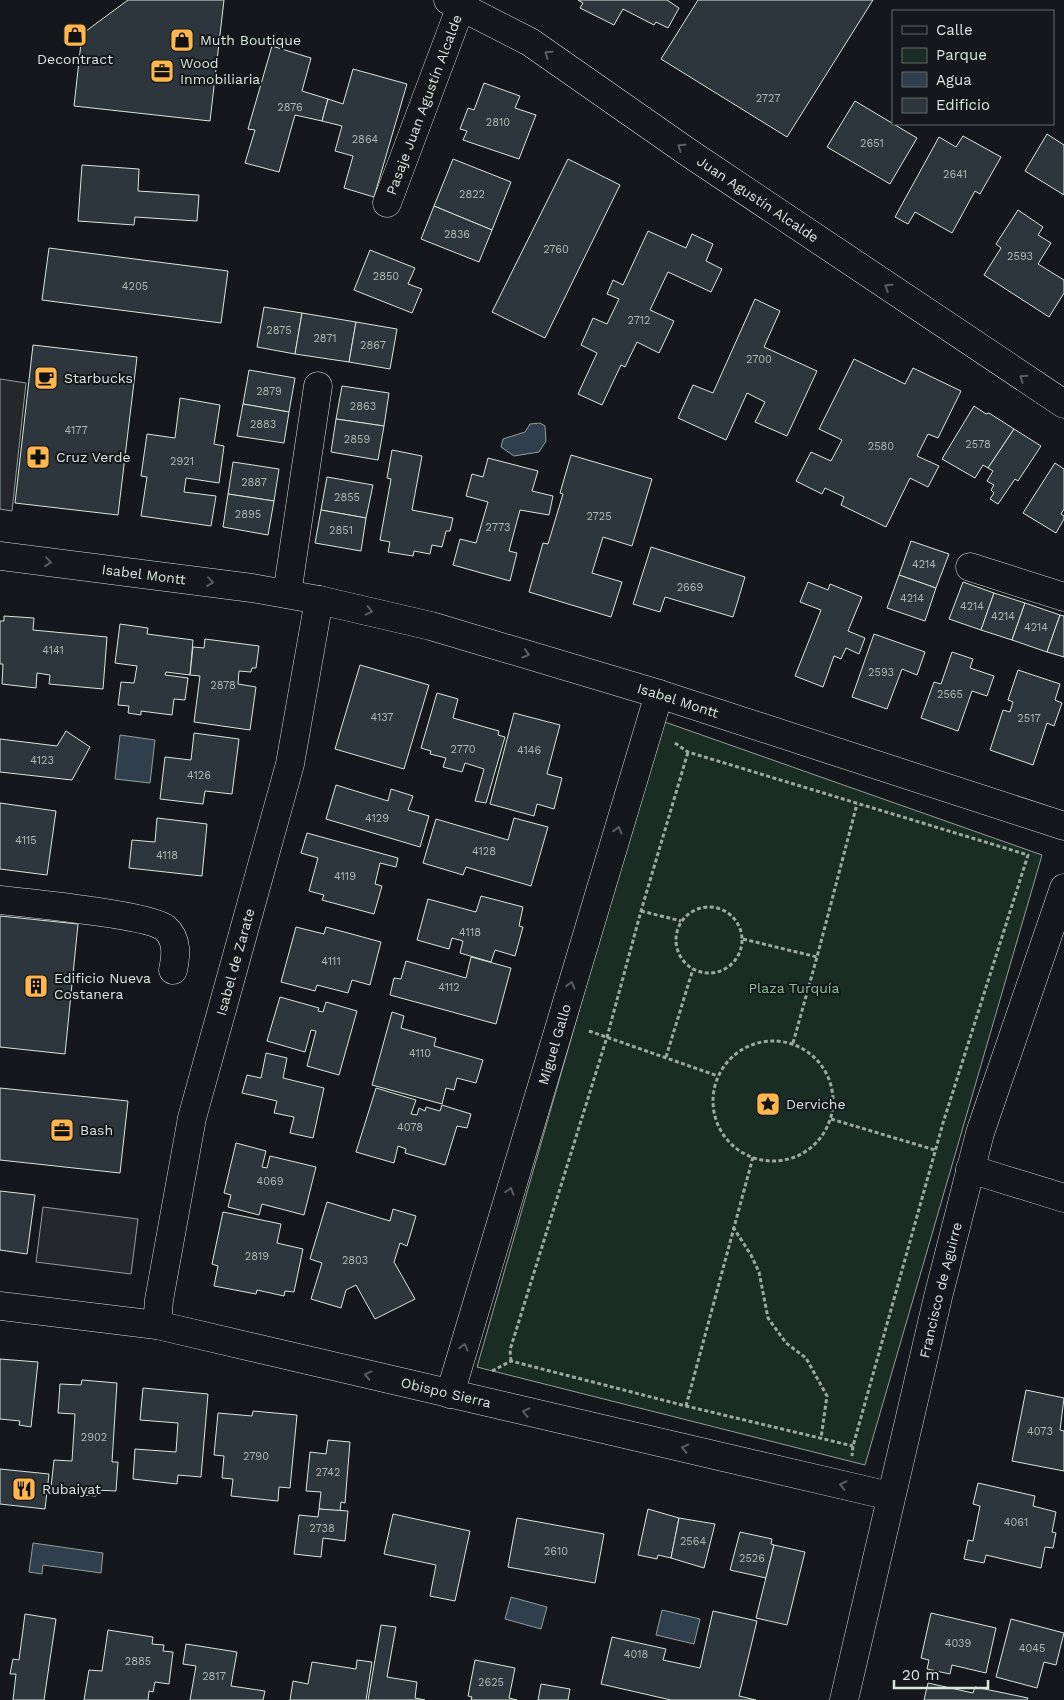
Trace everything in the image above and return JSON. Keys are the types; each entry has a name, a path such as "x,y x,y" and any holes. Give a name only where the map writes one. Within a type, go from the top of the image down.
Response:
{"street":[{"name":"Pasaje Juan Agustín Alcalde","path":"388,202 455,3"},
{"name":"Juan Agustín Alcalde","path":"455,3 530,42 698,158 1064,404"},
{"path":"287,594 318,386"},
{"name":"Isabel Montt","path":"0,556 287,594 431,626 659,694 1064,826"},
{"path":"970,567 1064,597"},
{"name":"Isabel de Zarate","path":"157,1325 159,1300 192,1118 290,764 319,600"},
{"name":"Miguel Gallo","path":"450,1394 659,694"},
{"name":"Francisco de Aguirre","path":"844,1700 890,1496 982,1124 1064,888"},
{"path":"0,900 109,914 158,924 171,934 175,944 173,970"},
{"path":"970,1170 1064,1198"},
{"name":"Obispo Sierra","path":"0,1306 157,1325 890,1496"}],"path":[{"path":"688,752 1028,855 935,1150 853,1446 511,1361 510,1350 607,1037 641,911 688,752"},
{"path":"792,1043 817,957 857,804"},
{"path":"710,906 722,908 734,918 740,928 743,939 741,950 735,960 727,968 716,972 693,969 678,955 675,943 676,932 681,921 688,913 699,907 710,906"},
{"path":"641,911 681,921"},
{"path":"743,939 817,957"},
{"path":"666,1057 693,969"},
{"path":"560,1022 718,1076"},
{"path":"775,1040 792,1043 809,1052 823,1065 831,1082 834,1101 831,1119 824,1134 814,1146 800,1155 785,1160 768,1161 753,1158 735,1148 722,1133 714,1115 713,1095 718,1076 728,1061 741,1050 757,1042 775,1040"},
{"path":"831,1119 935,1150"},
{"path":"686,1406 753,1158"},
{"path":"733,1227 751,1255 759,1272 768,1318 786,1343 806,1358 827,1396 821,1438"}],"green space":[{"name":"Plaza Turquía","path":"662,721 1042,855 865,1465 477,1367"}],"shaded area":[{"path":"0,379 26,383 12,511 0,509"},
{"path":"43,1207 138,1219 131,1274 36,1262"}],"water":[{"path":"540,423 545,426 546,441 539,452 514,456 501,447 503,439 525,432 530,424"},
{"path":"120,735 155,740 150,783 115,779"},
{"path":"33,1543 103,1553 101,1573 43,1565 42,1574 29,1572"},
{"path":"511,1597 547,1607 541,1629 505,1619"},
{"path":"662,1610 700,1619 694,1644 656,1635"}],"building":[{"path":"128,0 224,0 210,121 74,106 82,34"},
{"path":"578,0 667,0 679,8 668,28 656,22 654,25 623,9 614,25 580,8 583,3"},
{"path":"698,0 873,0 787,137 661,59"},
{"path":"272,46 311,58 302,91 328,99 322,121 295,115 279,172 245,163 255,130 248,129"},
{"path":"353,69 407,84 374,197 344,188 353,156 335,151 342,126 322,121 328,99 343,104"},
{"path":"484,83 520,96 515,108 536,115 519,159 463,140 467,131 460,129 468,108 474,110"},
{"path":"855,101 892,123 892,125 917,138 890,184 827,147"},
{"path":"1047,134 1064,145 1064,195 1025,171"},
{"path":"963,136 1001,157 980,194 975,191 952,233 915,212 908,224 895,217 939,137 956,147"},
{"path":"453,159 511,182 492,230 434,206"},
{"path":"568,159 620,185 545,338 492,312"},
{"path":"82,165 139,169 138,191 199,195 197,221 135,217 134,225 78,221"},
{"path":"434,206 492,230 479,262 421,239"},
{"path":"1018,210 1043,227 1038,235 1051,243 1038,264 1064,280 1064,293 1049,317 984,275 1001,248 996,244"},
{"path":"648,231 686,248 692,234 713,244 706,261 722,269 711,292 668,272 650,310 674,321 659,353 637,342 625,367 621,365 602,405 578,394 597,353 581,345 593,318 607,324 619,299 607,294 613,280 623,285"},
{"path":"49,248 228,271 221,323 42,300"},
{"path":"370,250 415,268 408,284 422,289 412,313 354,290"},
{"path":"755,299 780,311 764,347 817,371 787,436 755,422 765,402 747,393 726,440 678,418 693,385 713,393"},
{"path":"264,307 302,313 295,354 257,347"},
{"path":"302,313 356,322 349,362 295,354"},
{"path":"356,322 397,329 390,369 349,362"},
{"path":"33,345 137,357 118,515 15,503"},
{"path":"854,359 905,384 913,368 961,391 938,438 928,434 917,456 939,466 928,487 910,478 886,527 841,505 844,497 825,488 822,494 796,481 811,452 831,461 842,440 819,429"},
{"path":"249,370 295,378 289,412 243,404"},
{"path":"342,386 389,393 384,426 336,419"},
{"path":"180,398 220,405 214,444 224,446 219,483 186,478 184,492 216,496 211,526 141,516 147,477 141,476 147,434 175,438"},
{"path":"243,404 289,412 284,443 237,436"},
{"path":"974,406 1014,429 988,468 983,465 975,478 942,459"},
{"path":"336,419 384,426 378,460 331,452"},
{"path":"1014,429 1041,446 1018,481 1015,479 998,504 990,499 994,493 991,490 994,485 987,481 993,471 988,468"},
{"path":"392,450 422,456 412,510 453,518 450,531 446,531 442,547 432,545 430,554 414,551 413,556 388,552 390,542 380,540 391,479 387,478"},
{"path":"571,455 652,479 632,546 603,537 592,573 622,582 611,617 529,592 543,543 548,544 563,494 560,493"},
{"path":"488,458 538,471 532,491 553,496 549,515 520,510 509,551 517,553 510,581 453,565 460,539 476,543 488,502 466,496 472,474 483,477"},
{"path":"233,462 279,469 274,501 228,494"},
{"path":"1055,463 1064,469 1064,509 1061,514 1064,516 1064,519 1056,533 1023,513"},
{"path":"327,477 373,485 366,518 321,510"},
{"path":"228,494 274,501 268,535 223,527"},
{"path":"321,510 366,518 361,551 315,543"},
{"path":"911,541 949,554 936,588 899,575"},
{"path":"651,547 745,577 733,617 665,597 660,612 633,604"},
{"path":"899,575 936,588 925,621 887,608"},
{"path":"808,582 828,590 830,584 862,597 848,631 865,638 859,654 846,648 841,659 834,656 823,687 795,676 821,610 800,602"},
{"path":"963,582 994,593 981,630 949,619"},
{"path":"994,593 1025,603 1012,640 981,630"},
{"path":"1025,603 1060,615 1047,652 1012,640"},
{"path":"1060,615 1064,616 1064,657 1047,652"},
{"path":"4,616 34,618 33,630 107,637 103,689 49,684 50,675 37,673 36,688 2,684 3,664 0,664 0,621 4,621"},
{"path":"120,624 148,628 147,634 193,640 190,675 166,672 165,675 188,678 185,700 174,699 172,715 141,711 141,715 128,713 129,706 118,705 121,682 134,683 137,666 115,663"},
{"path":"874,634 925,652 917,675 902,669 887,709 852,697"},
{"path":"205,639 259,646 256,668 252,668 251,672 239,671 238,684 256,687 250,730 194,722 200,676 190,675 193,647 204,648"},
{"path":"952,652 973,659 970,668 994,676 987,696 972,691 958,731 921,718 934,682 941,684"},
{"path":"360,665 429,685 404,769 335,749"},
{"path":"1018,670 1060,684 1055,700 1062,703 1054,726 1047,723 1033,765 990,750 1003,710 1010,712 1013,702 1008,700"},
{"path":"437,693 458,699 453,718 499,731 498,735 505,737 486,803 475,801 484,769 465,763 462,772 443,767 446,758 430,754 431,751 421,748"},
{"path":"514,713 560,725 547,774 562,778 554,809 537,804 534,816 490,804"},
{"path":"66,731 90,747 72,780 0,772 0,739 57,746"},
{"path":"194,733 239,739 232,794 205,791 203,804 160,799 165,757 191,760"},
{"path":"336,785 388,801 391,789 413,796 408,810 429,816 420,847 326,819"},
{"path":"0,803 56,811 47,875 0,869"},
{"path":"157,818 207,824 202,876 129,868 132,840 155,842"},
{"path":"514,818 548,827 531,886 466,867 463,875 423,863 436,819 508,840"},
{"path":"307,833 398,858 396,867 380,863 375,884 382,886 374,914 322,900 324,895 309,891 318,858 301,853"},
{"path":"481,896 523,907 519,926 523,927 515,956 495,950 491,962 460,953 463,941 452,938 449,949 417,940 428,899 476,912"},
{"name":"Edificio Nueva Costanera","path":"0,916 78,924 65,1054 0,1047"},
{"path":"296,927 324,934 326,927 381,942 370,985 352,980 348,993 317,985 315,991 281,982"},
{"path":"471,957 511,968 496,1024 390,995 394,978 401,979 406,961 466,978"},
{"path":"280,997 319,1008 318,1011 323,1012 326,1002 357,1011 339,1075 307,1066 316,1031 311,1030 305,1052 267,1041"},
{"path":"392,1012 404,1016 401,1028 436,1038 434,1046 483,1060 476,1083 457,1078 454,1090 446,1088 442,1104 372,1085"},
{"path":"266,1053 287,1058 283,1078 324,1088 313,1138 290,1133 294,1117 274,1113 277,1101 242,1093 247,1075 261,1078"},
{"name":"Bash","path":"0,1088 128,1101 120,1173 0,1160"},
{"path":"376,1088 416,1100 411,1114 417,1115 419,1108 425,1111 426,1107 440,1111 442,1105 471,1114 467,1128 457,1126 445,1165 405,1153 406,1149 398,1146 394,1163 356,1152"},
{"path":"236,1143 266,1151 262,1167 267,1168 270,1156 316,1167 304,1215 262,1204 259,1215 228,1207 231,1195 224,1193"},
{"path":"0,1191 35,1195 27,1254 0,1250"},
{"path":"327,1202 390,1221 393,1209 416,1216 407,1246 400,1243 394,1262 415,1299 375,1319 356,1285 346,1290 341,1308 311,1299 322,1263 310,1259"},
{"path":"223,1212 281,1224 277,1243 303,1249 294,1292 285,1291 284,1296 257,1290 256,1294 214,1286 218,1266 212,1264"},
{"path":"0,1359 38,1362 31,1427 19,1425 20,1421 0,1419"},
{"path":"82,1380 117,1383 112,1462 118,1462 116,1491 96,1490 96,1496 69,1494 69,1488 51,1487 54,1460 72,1461 75,1414 58,1413 60,1384 81,1385"},
{"path":"143,1388 208,1394 201,1477 178,1475 177,1484 133,1479 135,1449 176,1452 178,1423 140,1420"},
{"path":"1026,1390 1064,1398 1060,1430 1064,1431 1064,1471 1012,1461"},
{"path":"253,1411 297,1415 290,1488 279,1487 278,1501 231,1496 233,1479 222,1478 224,1456 214,1455 218,1413 252,1416"},
{"path":"328,1440 350,1442 345,1503 341,1502 340,1511 319,1509 321,1492 306,1491 310,1452 326,1454"},
{"name":"Rubaiyat","path":"0,1469 49,1474 45,1509 0,1504"},
{"path":"978,1483 1035,1496 1033,1506 1056,1512 1052,1532 1056,1533 1053,1548 1045,1547 1041,1568 986,1555 984,1563 964,1559 968,1540 973,1541 980,1506 973,1504"},
{"path":"319,1509 348,1511 345,1541 323,1538 321,1557 294,1554 299,1515 318,1517"},
{"path":"648,1509 679,1518 671,1558 658,1555 657,1559 638,1555"},
{"path":"393,1514 470,1531 455,1601 430,1596 436,1565 384,1554"},
{"path":"517,1518 604,1534 595,1583 508,1567"},
{"path":"679,1518 715,1524 704,1568 671,1558"},
{"path":"740,1532 772,1539 771,1544 774,1545 766,1578 730,1570"},
{"path":"774,1545 805,1552 787,1625 756,1618"},
{"path":"713,1611 757,1621 739,1696 756,1700 671,1700 601,1684 612,1637 666,1649 663,1660 700,1668"},
{"path":"931,1613 996,1628 986,1673 952,1665 950,1674 927,1669 929,1660 921,1658"},
{"path":"25,1614 56,1619 44,1700 13,1700 16,1674 10,1674 13,1659 19,1660"},
{"path":"1011,1619 1064,1633 1056,1665 1044,1662 1037,1688 996,1677"},
{"path":"381,1625 396,1627 387,1677 417,1682 415,1698 425,1700 368,1700"},
{"path":"108,1630 153,1637 152,1644 164,1645 163,1651 173,1652 169,1684 155,1682 153,1692 149,1691 148,1700 84,1700 89,1670 102,1671"},
{"path":"186,1644 237,1652 231,1686 265,1691 263,1700 190,1700 196,1666 183,1664"},
{"path":"357,1660 372,1662 366,1700 290,1700 293,1681 308,1684 312,1662 356,1669"},
{"path":"475,1660 515,1668 509,1698 517,1700 471,1700 472,1697 468,1696"},
{"path":"928,1683 973,1693 975,1687 1028,1698 1027,1700 924,1700"},
{"path":"541,1684 570,1689 568,1700 538,1700"}],"place":[{"name":"Decontract","path":"75,35"},
{"name":"Muth Boutique","path":"182,40"},
{"name":"Wood Inmobiliaria","path":"162,71"},
{"name":"Starbucks","path":"46,378"},
{"name":"Cruz Verde","path":"38,457"},
{"name":"Edificio Nueva Costanera","path":"36,986"},
{"name":"Derviche","path":"768,1104"},
{"name":"Bash","path":"62,1130"},
{"name":"Rubaiyat","path":"24,1489"}]}
